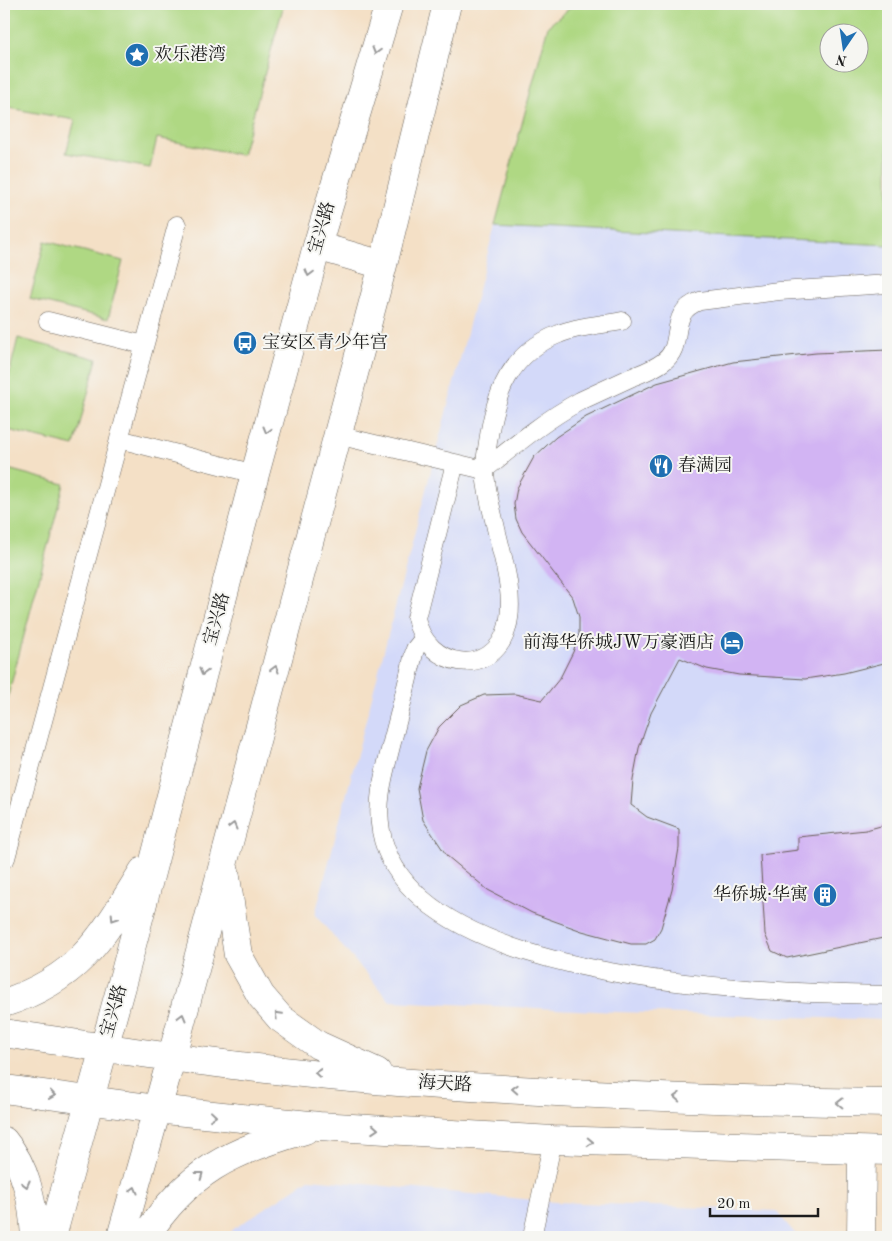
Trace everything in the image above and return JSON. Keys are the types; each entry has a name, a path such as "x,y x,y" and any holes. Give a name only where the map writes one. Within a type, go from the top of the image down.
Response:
{"main road":[{"name":"宝兴路","path":"52,1237 158,847 255,474 317,246 390,4"},
{"path":"121,1237 172,1056 383,265 447,4"},
{"path":"317,246 383,265"},
{"path":"4,1003 28,995 64,975 88,952 112,921 158,847"},
{"path":"224,860 238,955 261,996 280,1018 318,1045 396,1082"},
{"name":"海天路","path":"4,1033 172,1056 396,1082 777,1102 888,1103"},
{"path":"4,1089 156,1110 319,1126 553,1140 875,1151 861,1237"},
{"path":"145,1237 159,1216 189,1183 203,1172 262,1142 319,1126"},
{"path":"4,1141 23,1171 34,1214 35,1237"}],"lane":[{"path":"4,858 6,858 9,849 176,225"},
{"path":"484,470 523,438 555,416 611,386 664,362 674,346 679,319 689,305 779,291 888,284"},
{"path":"48,321 144,345"},
{"path":"455,463 416,618 423,639 439,655 449,660 465,661 481,658 492,651 505,634 509,618 507,580 484,470 494,405 505,379 517,362 538,346 559,334 622,321"},
{"path":"337,435 484,470"},
{"path":"119,439 255,474"},
{"path":"423,639 415,649 384,774 379,812 382,838 390,860 398,873 423,899 463,924 507,944 605,972 715,987 888,996"},
{"path":"532,1237 553,1140"}],"shaded area":[{"path":"495,225 888,245 888,1020 618,1012 390,1001 315,915"},
{"path":"309,1179 555,1202 776,1211 798,1237 230,1237 232,1230"}],"green space":[{"name":"欢乐港湾","path":"4,4 284,4 242,155 157,138 150,168 66,153 75,120 4,107"},
{"path":"575,4 888,4 888,245 495,225 548,26"},
{"path":"45,241 123,261 108,319 30,299"},
{"path":"18,338 97,359 74,446 4,429 4,395"},
{"path":"4,468 64,484 4,711"}],"building":[{"name":"前海华侨城JW万豪酒店","path":"888,350 888,662 844,673 805,679 739,675 707,669 680,658 651,713 639,748 633,780 631,805 647,817 679,829 679,848 672,890 661,928 655,939 646,944 631,944 582,931 532,913 488,890 447,856 423,820 417,788 426,751 439,727 461,705 484,695 515,694 542,700 560,678 573,652 579,634 579,617 573,598 522,532 516,519 514,504 517,488 534,457 556,437 586,417 657,383 733,362 816,353"},
{"name":"华侨城·华寓","path":"888,824 888,937 787,958 772,951 765,934 760,855 798,850 798,837 866,830"}],"place":[{"name":"欢乐港湾","path":"137,55"},
{"name":"宝安区青少年宫","path":"245,343"},
{"name":"春满园","path":"661,466"},
{"name":"前海华侨城JW万豪酒店","path":"732,643"},
{"name":"华侨城·华寓","path":"825,895"}]}
